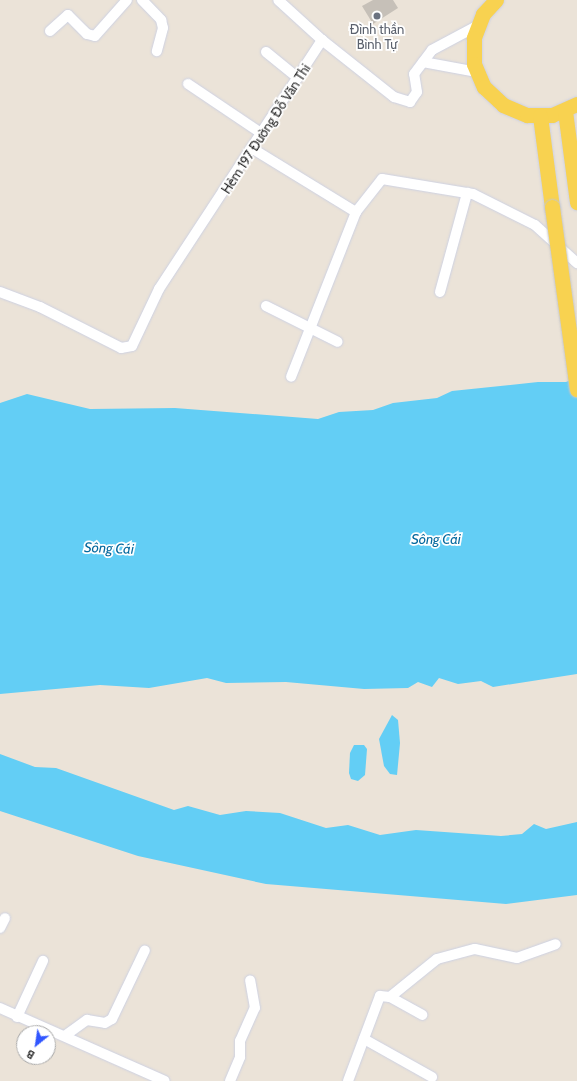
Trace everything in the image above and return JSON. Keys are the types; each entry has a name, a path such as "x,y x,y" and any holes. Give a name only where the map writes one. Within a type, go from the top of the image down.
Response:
{"main road":[{"path":"496,0 477,26 473,51 477,72 484,87 503,105 540,116 571,108 577,202"},
{"path":"540,116 577,389"}],"street":[{"path":"50,31 68,15 87,34 94,36 127,0"},
{"path":"142,0 161,20 163,28 156,51"},
{"path":"278,0 322,40 394,97 404,101 415,97 414,74 432,50 477,26"},
{"name":"Hẻm 197 Đường Đỗ Văn Thi","path":"0,292 127,348 174,265 252,150 261,133 322,40"},
{"path":"266,52 298,78"},
{"path":"423,62 477,72"},
{"path":"188,84 261,133"},
{"path":"252,150 356,212"},
{"path":"291,377 310,325 356,212 382,179 467,193 485,198 535,225 577,263"},
{"path":"440,292 467,193"},
{"path":"266,306 310,325 338,342"},
{"path":"571,359 577,326"},
{"path":"0,928 5,918"},
{"path":"390,997 437,959 475,948 517,958 556,944"},
{"path":"66,1035 87,1020 105,1023 112,1019 145,950"},
{"path":"17,1017 43,961"},
{"path":"230,1081 240,1057 240,1041 255,1008 250,980"},
{"path":"348,1081 380,996 390,997 422,1015"},
{"path":"0,1008 17,1017 66,1035 165,1081"},
{"path":"364,1039 432,1077"}],"water":[{"name":"Sông Cái","path":"577,377 577,674 493,687 481,681 458,684 439,678 432,687 418,682 408,688 364,689 286,682 226,683 207,678 149,688 100,685 0,694 0,403 27,394 90,409 175,408 318,419 339,412 373,410 393,403 437,398 452,391 538,382 566,382"},
{"path":"392,715 398,720 400,743 397,775 390,774 384,766 379,739"},
{"path":"354,745 364,745 367,749 365,775 358,781 351,779 349,773 350,753"},
{"path":"0,754 35,767 56,768 174,810 188,806 220,815 246,811 280,813 326,828 348,825 380,835 416,830 501,836 522,834 534,824 546,829 577,822 577,895 506,904 266,884 138,856 0,811"}],"building":[{"name":"Đình thần Bình Tự","path":"373,0 393,0 398,8 373,24 362,6"}],"place":[{"name":"Đình thần Bình Tự","path":"377,16"}]}
